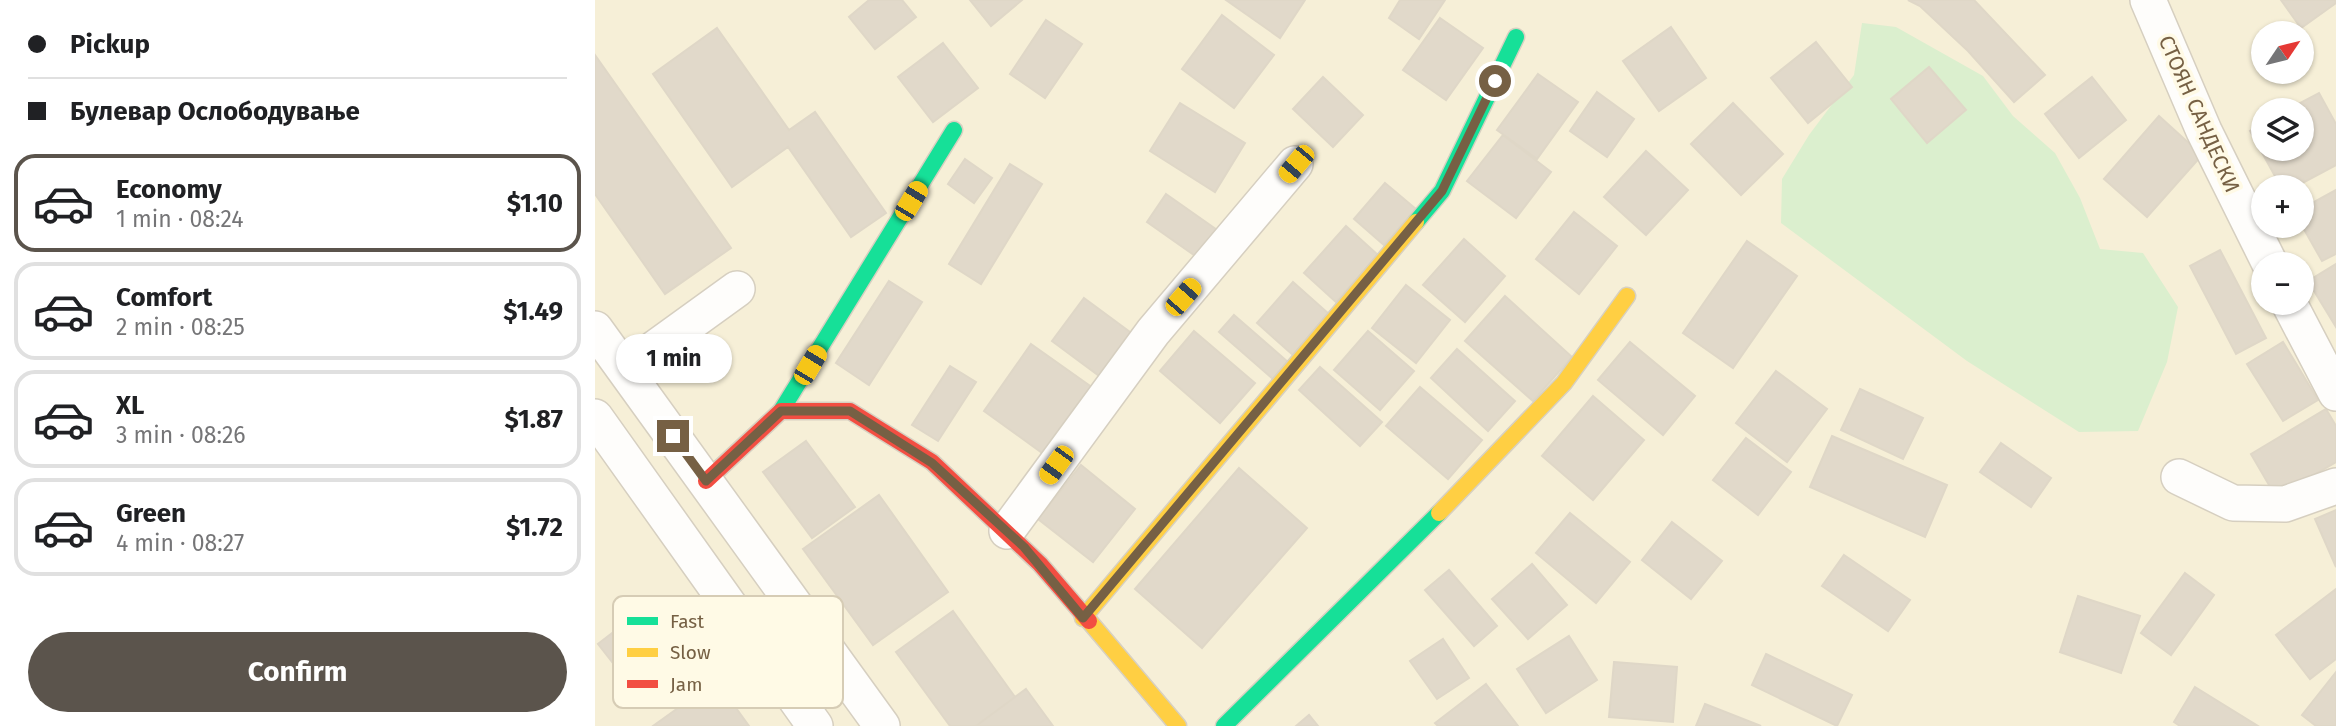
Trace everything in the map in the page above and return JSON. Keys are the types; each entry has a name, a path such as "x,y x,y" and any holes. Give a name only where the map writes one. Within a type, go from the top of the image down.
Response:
{"street":[{"name":"СТОЯН САНДЕСКИ","path":"2148,0 2204,131 2264,252"},
{"path":"1083,618 1442,191 1515,37"},
{"path":"706,481 781,411 954,131"},
{"path":"1007,531 1153,332 1296,164"},
{"path":"625,369 737,289"},
{"path":"1224,726 1492,461 1564,383 1627,296"},
{"path":"2295,315 2336,393"},
{"path":"595,329 789,596"},
{"path":"781,411 850,411 932,463 1040,564 1083,618 1178,726"},
{"path":"595,417 722,596"},
{"path":"2179,477 2233,503 2285,504 2336,486"},
{"path":"843,672 882,726"},
{"path":"802,708 815,726"}],"shaded area":[{"path":"595,0 2336,0 2336,726 595,726"}],"green space":[{"path":"1862,23 1896,27 1983,76 2013,116 2055,153 2080,198 2100,249 2143,253 2178,307 2167,362 2138,431 2079,432 1967,361 1781,223 1782,179 1809,135 1854,75"}],"building":[{"path":"869,0 902,0 916,17 875,49 849,17"},
{"path":"970,0 1022,0 991,26"},
{"path":"1226,0 1305,0 1280,38"},
{"path":"1400,0 1445,0 1419,39 1389,18"},
{"path":"1908,0 1974,0 2045,75 2014,102 1968,51 1920,6"},
{"path":"2281,0 2335,0 2336,3 2311,21 2296,21"},
{"path":"1222,15 1274,55 1234,108 1182,69"},
{"path":"1440,18 1483,48 1446,100 1403,70"},
{"path":"1046,20 1082,44 1045,98 1010,74"},
{"path":"1671,27 1706,78 1659,111 1623,61"},
{"path":"717,28 789,130 815,112 886,213 851,237 788,147 732,187 653,74"},
{"path":"1816,42 1852,87 1808,123 1771,78"},
{"path":"943,43 978,88 933,122 898,77"},
{"path":"595,55 731,248 665,294 595,194"},
{"path":"1929,67 1966,110 1927,143 1891,99"},
{"path":"1538,74 1578,102 1537,159 1497,130"},
{"path":"1323,77 1363,115 1333,147 1293,109"},
{"path":"2092,77 2126,120 2079,158 2045,114"},
{"path":"1597,92 1634,119 1607,157 1570,131"},
{"path":"2319,93 2336,124 2336,165 2314,177 2274,175 2267,161 2314,161 2314,98 2310,98"},
{"path":"1180,103 1245,143 1215,192 1150,151"},
{"path":"1733,103 1783,154 1741,195 1691,144"},
{"path":"2159,116 2202,155 2147,217 2104,179"},
{"path":"1503,135 1551,172 1516,218 1467,181"},
{"path":"1646,151 1688,190 1646,235 1604,197"},
{"path":"965,159 992,178 974,203 948,184"},
{"path":"1010,164 1042,184 981,284 949,264"},
{"path":"1385,183 1416,209 1384,245 1354,219"},
{"path":"2336,190 2336,254 2322,261 2309,238 2314,238 2314,202"},
{"path":"1166,194 1220,232 1201,260 1147,222"},
{"path":"1574,212 1617,246 1579,294 1536,259"},
{"path":"1346,226 1378,255 1336,302 1304,273"},
{"path":"1464,239 1505,276 1465,322 1423,285"},
{"path":"1747,241 1797,276 1733,368 1683,333"},
{"path":"2220,250 2251,309 2251,315 2254,315 2266,338 2236,354 2190,266"},
{"path":"2336,264 2336,327 2314,291 2314,277"},
{"path":"889,281 922,302 869,385 836,363"},
{"path":"1293,282 1329,314 1293,355 1257,323"},
{"path":"1406,285 1450,320 1416,363 1372,328"},
{"path":"1505,296 1572,357 1533,401 1465,341"},
{"path":"1084,298 1134,335 1102,378 1052,341"},
{"path":"1234,315 1288,362 1273,379 1219,332"},
{"path":"1194,331 1255,383 1220,423 1160,371"},
{"path":"1368,331 1414,371 1380,410 1334,370"},
{"path":"1630,342 1695,396 1663,435 1598,380"},
{"path":"2283,342 2318,400 2283,421 2247,364"},
{"path":"1031,344 1093,388 1045,455 984,411"},
{"path":"1457,349 1515,401 1488,431 1431,378"},
{"path":"950,366 976,382 938,441 912,425"},
{"path":"1320,367 1382,422 1360,446 1299,390"},
{"path":"1776,371 1827,409 1787,462 1736,423"},
{"path":"1420,387 1482,440 1448,479 1386,426"},
{"path":"1860,389 1923,418 1903,459 1841,430"},
{"path":"1593,396 1644,440 1593,500 1542,456"},
{"path":"2326,409 2336,426 2336,462 2276,497 2251,454"},
{"path":"1832,436 1947,485 1925,537 1810,487"},
{"path":"1746,438 1791,472 1758,515 1713,480"},
{"path":"806,441 855,507 812,538 763,472"},
{"path":"2001,443 2051,478 2031,507 1980,472"},
{"path":"1081,465 1135,509 1093,562 1038,519"},
{"path":"1239,468 1307,528 1202,648 1135,589"},
{"path":"879,495 948,592 873,645 843,604 843,596 837,596 803,549"},
{"path":"2336,510 2336,567 2315,519"},
{"path":"1570,513 1630,562 1596,603 1536,553"},
{"path":"1672,522 1722,561 1691,599 1642,560"},
{"path":"1844,555 1910,600 1888,631 1822,586"},
{"path":"1532,564 1567,605 1528,639 1492,599"},
{"path":"1449,570 1497,626 1474,646 1425,590"},
{"path":"2185,573 2214,595 2171,655 2141,633"},
{"path":"2336,589 2336,659 2310,679 2276,635"},
{"path":"2078,596 2140,616 2121,673 2060,652"},
{"path":"953,611 1015,697 976,726 950,726 896,652"},
{"path":"613,632 613,663 598,644"},
{"path":"1569,636 1597,680 1546,713 1517,669"},
{"path":"1443,639 1469,678 1437,699 1410,661"},
{"path":"1766,654 1852,695 1837,726 1752,685"},
{"path":"1614,662 1677,667 1673,722 1609,717"},
{"path":"2336,672 2336,726 2316,726 2302,715"},
{"path":"1486,684 1518,726 1438,726 1435,723"},
{"path":"2195,687 2258,726 2180,726 2174,722"},
{"path":"1026,689 1053,726 976,726 1015,697"},
{"path":"1705,704 1761,726 1696,726"},
{"path":"678,708 736,708 749,726 653,726"},
{"path":"1309,715 1318,726 1296,726"}],"traffic: fast":[{"path":"1416,222 1442,191 1516,37"},
{"path":"781,411 954,130"},
{"path":"1224,726 1439,513"}],"traffic: slow":[{"path":"1083,618 1416,222"},
{"path":"1439,513 1564,383 1627,296"},
{"path":"1089,621 1178,726"}],"traffic: jam":[{"path":"706,481 781,411 850,411 932,462 1040,564 1089,621"}],"route":[{"path":"673,436 706,481 781,411 850,411 932,463 1024,547 1083,618 1442,191 1495,81"}]}
